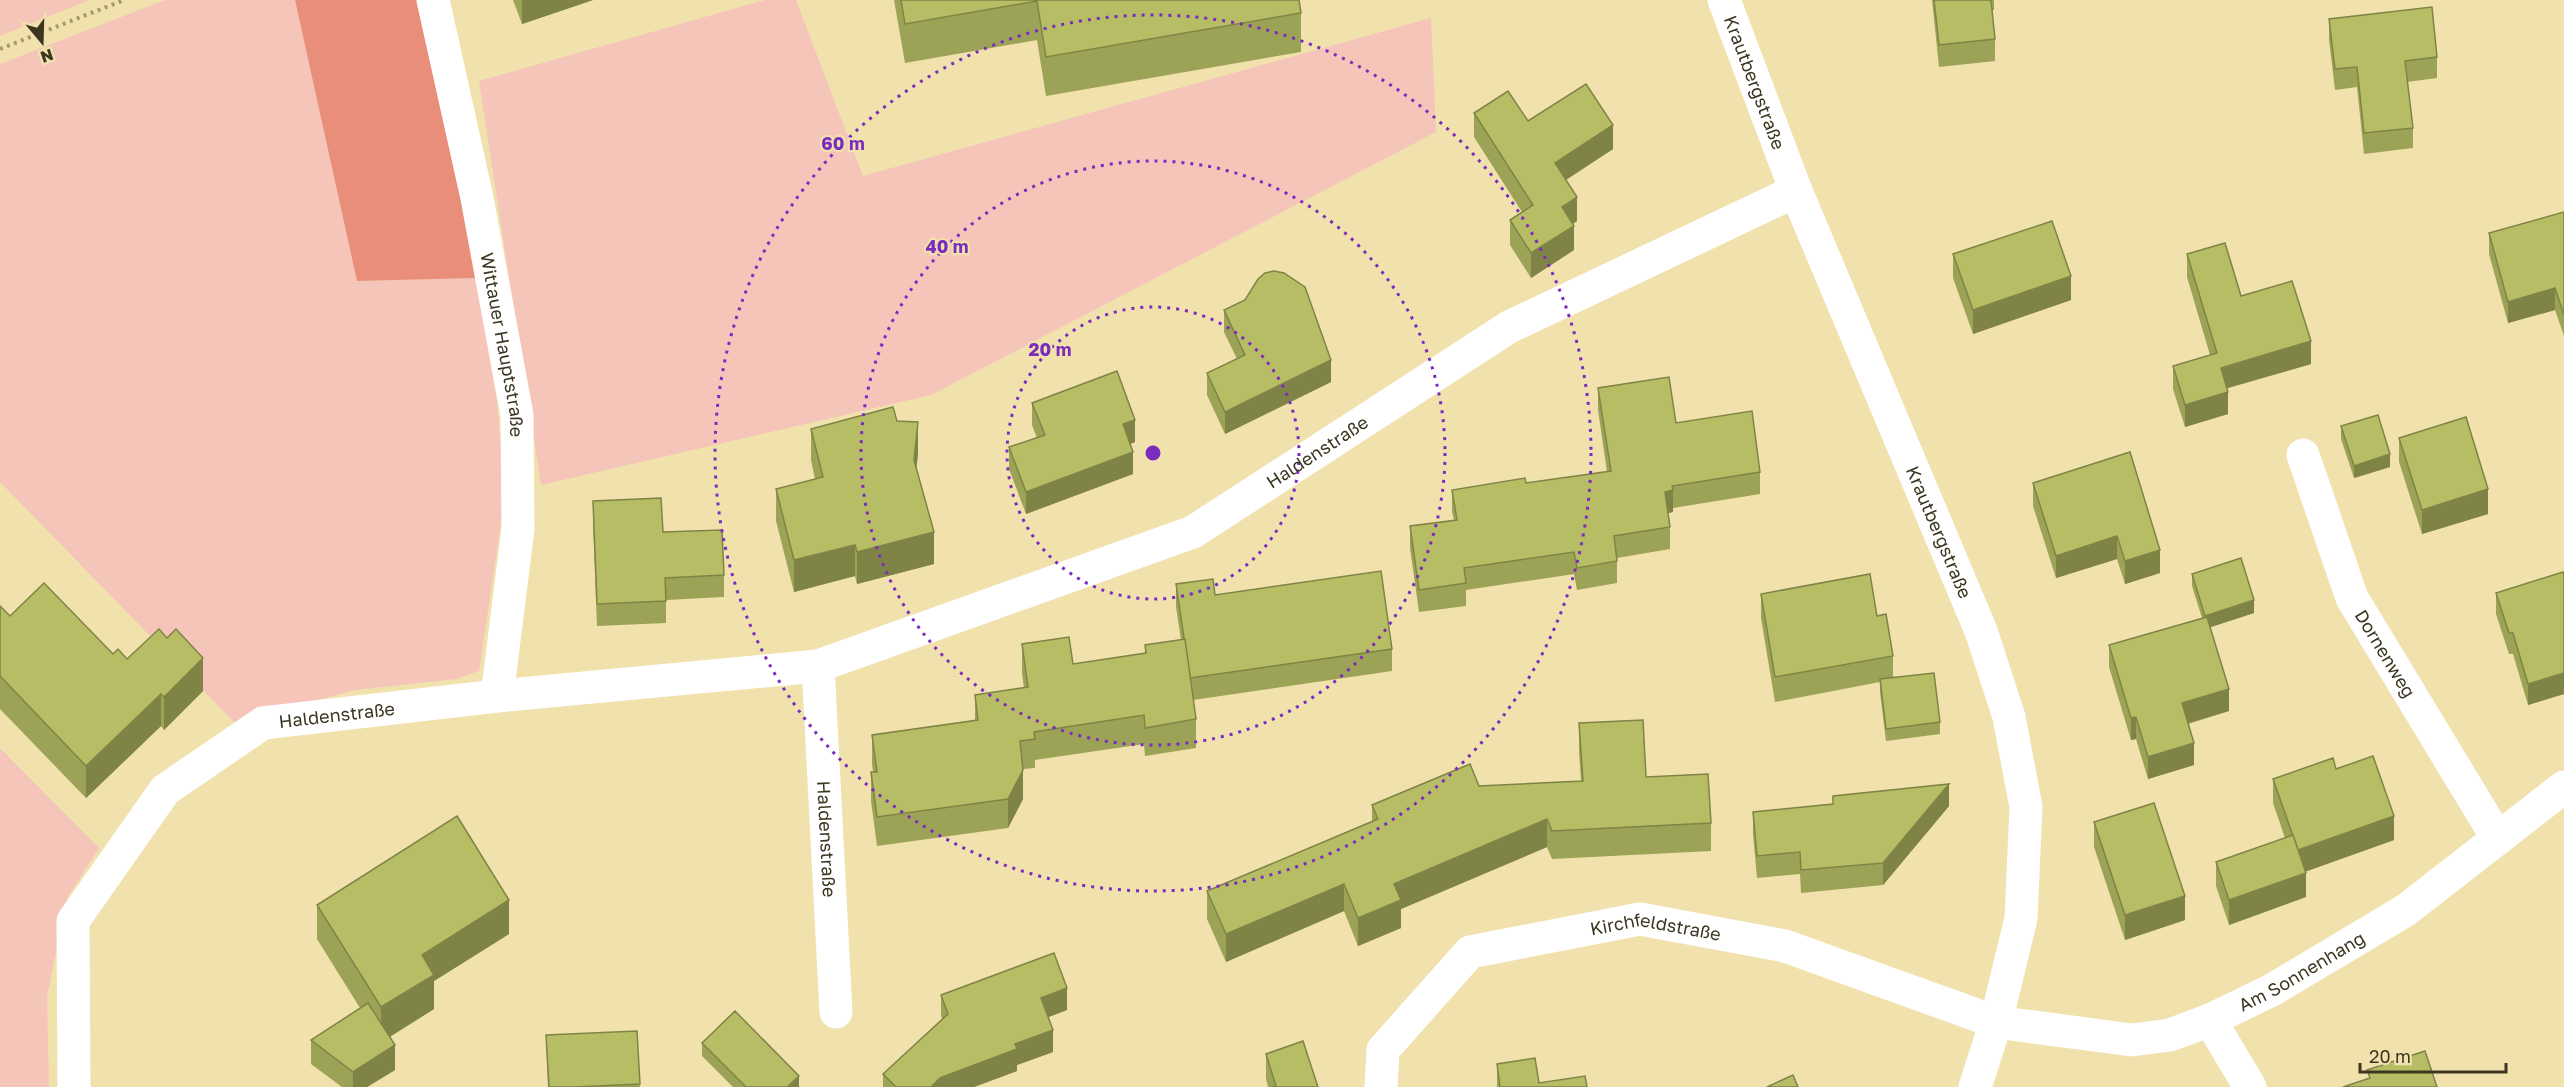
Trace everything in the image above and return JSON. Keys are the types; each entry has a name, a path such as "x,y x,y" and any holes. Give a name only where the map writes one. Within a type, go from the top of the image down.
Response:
{"street":[{"name":"Wittauer Hauptstraße","path":"433,0 477,198 517,415 518,529 497,696"},
{"name":"Krautbergstraße","path":"1724,0 1796,191 1981,632 2009,717 2026,807 2021,918 1996,1022 1975,1087"},
{"name":"Haldenstraße","path":"74,1087 73,921 165,790 263,723 497,696 818,666 1193,532 1509,327 1796,191"},
{"name":"Dornenweg","path":"2303,455 2352,598 2498,839"},
{"name":"Haldenstraße","path":"818,666 836,1012"},
{"name":"Am Sonnenhang","path":"1996,1022 2132,1040 2170,1035 2210,1020 2271,990 2406,910 2564,788"},
{"name":"Kirchfeldstraße","path":"1381,1087 1383,1050 1470,952 1640,919 1785,946 1996,1022"},
{"path":"2210,1020 2250,1087"}],"path":[{"path":"0,49 124,0"}],"shaded area":[{"path":"0,0 89,0 0,36"},
{"path":"165,0 295,0 357,281 477,278 497,402 505,496 479,671 456,679 355,690 235,723 0,482 0,64"},
{"path":"295,0 424,0 477,278 357,281"},
{"path":"765,0 796,0 863,176 1431,18 1436,132 931,395 541,485 479,81"},
{"path":"0,748 99,848 67,898 47,996 49,1087 0,1087"}],"building":[{"path":"901,0 1299,0 1301,13 1046,57 1037,1 905,24"},
{"path":"1934,0 1991,0 1995,39 1939,45"},
{"path":"2432,7 2437,57 2405,61 2413,128 2364,133 2357,67 2335,69 2329,19"},
{"path":"1586,84 1613,125 1555,163 1577,197 1562,207 1574,226 1531,253 1510,220 1533,205 1474,113 1508,91 1528,121"},
{"path":"2564,212 2564,315 2555,288 2508,302 2489,233"},
{"path":"2052,221 2071,276 1973,310 1953,254"},
{"path":"2225,243 2241,296 2292,281 2311,341 2221,368 2228,392 2185,405 2173,366 2217,353 2187,254"},
{"path":"1274,271 1284,273 1305,287 1331,360 1225,412 1207,373 1245,355 1224,310 1245,300 1258,279 1265,273"},
{"path":"1117,371 1135,420 1123,424 1133,452 1026,492 1009,447 1045,435 1032,403"},
{"path":"1669,377 1676,423 1752,411 1760,472 1672,486 1673,490 1665,492 1670,527 1614,536 1617,561 1577,568 1574,552 1464,568 1466,583 1419,590 1410,526 1457,520 1452,490 1525,478 1526,483 1611,471 1598,388"},
{"path":"893,407 897,421 918,422 914,460 934,532 857,552 855,545 794,560 776,489 823,477 811,429"},
{"path":"2378,415 2390,454 2354,466 2341,426"},
{"path":"2466,417 2488,489 2422,510 2399,438"},
{"path":"2130,452 2160,550 2125,561 2117,536 2056,556 2033,483"},
{"path":"661,498 663,532 722,530 724,575 665,578 666,601 597,604 593,501"},
{"path":"2241,558 2254,600 2205,616 2192,574"},
{"path":"1381,571 1392,649 1190,678 1176,584 1213,579 1215,595"},
{"path":"2563,572 2564,673 2528,684 2513,633 2509,633 2496,593"},
{"path":"1870,574 1877,616 1886,614 1893,656 1775,677 1761,594"},
{"path":"44,583 113,654 118,649 127,659 159,629 167,638 176,629 203,658 164,697 161,694 86,766 0,676 0,606 10,616"},
{"path":"2207,617 2229,689 2182,703 2194,743 2148,757 2136,717 2131,718 2109,645"},
{"path":"1069,637 1073,664 1146,653 1145,645 1185,639 1196,719 1145,728 1144,715 1034,732 1035,739 1020,741 1023,770 1008,799 877,817 871,772 877,772 872,735 978,720 975,695 1028,687 1022,644"},
{"path":"1934,673 1940,722 1886,729 1880,679"},
{"path":"1643,720 1646,777 1708,774 1711,823 1552,831 1547,819 1394,884 1401,900 1358,918 1344,884 1226,934 1207,891 1378,819 1372,805 1470,764 1479,786 1583,781 1579,723"},
{"path":"2373,756 2394,816 2298,850 2273,779 2333,758 2336,769"},
{"path":"1949,784 1883,863 1801,870 1800,852 1757,856 1753,812 1833,804 1833,796"},
{"path":"2154,803 2185,896 2125,915 2094,822"},
{"path":"457,816 509,900 422,955 434,975 381,1007 317,905"},
{"path":"2293,835 2306,873 2229,900 2216,862"},
{"path":"1054,953 1067,988 1041,998 1053,1030 1015,1044 1017,1049 940,1078 931,1087 896,1087 883,1074 948,1014 941,995"},
{"path":"368,1003 395,1045 353,1072 311,1040"},
{"path":"735,1011 799,1076 787,1087 746,1087 702,1043"},
{"path":"637,1031 640,1084 549,1087 546,1035"},
{"path":"1303,1041 1318,1087 1273,1087 1276,1086 1266,1054"},
{"path":"2425,1051 2437,1087 2343,1087 2370,1078 2367,1070"},
{"path":"1535,1058 1539,1083 1585,1076 1587,1087 1500,1087 1497,1064"},
{"path":"1793,1075 1798,1087 1767,1087"}]}
